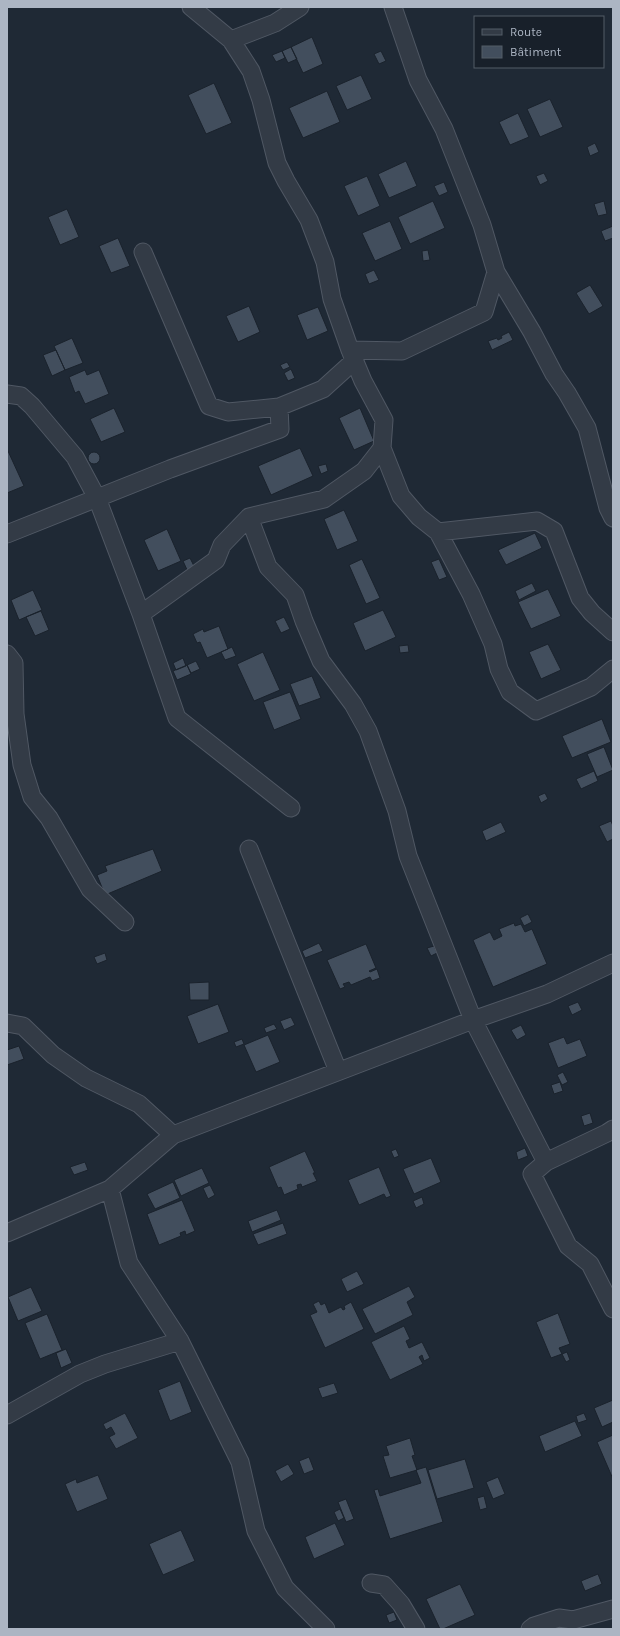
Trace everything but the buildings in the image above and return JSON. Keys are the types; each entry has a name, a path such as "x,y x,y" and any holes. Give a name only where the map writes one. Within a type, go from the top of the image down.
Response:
{"street":[{"path":"191,7 231,40 251,71 261,100 277,163 286,182 309,220 326,262 332,299 363,380 384,420 382,448 401,496 419,517 438,532 471,594 493,644 499,669 510,692 536,711 591,687 613,669"},
{"path":"231,40 275,23 300,7"},
{"path":"393,7 418,80 444,129 482,225 496,272 532,332 554,374 568,393 587,428 608,508 613,518"},
{"path":"143,252 209,406 228,412 279,407 323,389 353,355 402,351 484,312 496,272"},
{"path":"7,394 21,396 32,406 75,458 97,498 141,614 177,718 291,808"},
{"path":"7,534 170,469 280,429 279,407"},
{"path":"141,614 216,560 222,545 249,517 324,498 364,471 382,448"},
{"path":"249,517 268,567 295,595 321,661 353,704 368,731 397,811 408,856 473,1020 546,1162"},
{"path":"438,532 537,521 543,524 554,531 580,598 592,613 613,632"},
{"path":"7,654 14,663 15,714 22,766 32,798 49,818 90,890 125,922"},
{"path":"249,849 338,1071"},
{"path":"7,1233 110,1189 173,1135 473,1020 547,994 613,963"},
{"path":"7,1023 23,1026 53,1055 86,1078 139,1104 173,1135"},
{"path":"613,1129 546,1162 532,1174 568,1246 590,1264 613,1309"},
{"path":"110,1189 129,1263 180,1341 240,1462 256,1531 286,1588 326,1629"},
{"path":"7,1415 80,1374 106,1364 180,1341"},
{"path":"371,1583 384,1585 401,1604 416,1629"},
{"path":"530,1629 534,1626 559,1618 573,1620 613,1609"}]}
